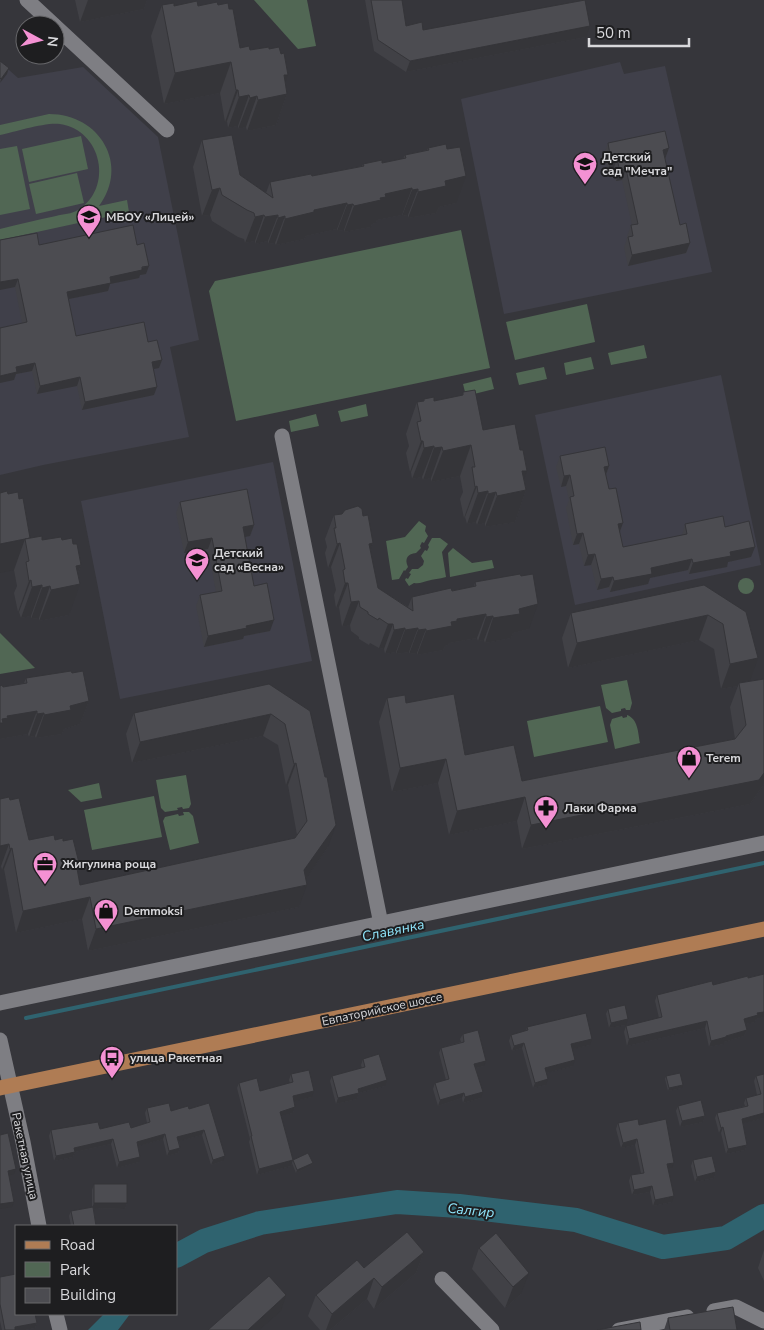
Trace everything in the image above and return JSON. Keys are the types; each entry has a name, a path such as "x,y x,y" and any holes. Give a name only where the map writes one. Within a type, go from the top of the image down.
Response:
{"main road":[{"name":"Евпаторийское шоссе","path":"5,1087 764,929"}],"street":[{"path":"27,0 44,15"},
{"path":"65,34 168,130"},
{"path":"282,436 381,924"},
{"path":"0,1003 764,844"},
{"name":"Ракетная улица","path":"0,1040 5,1087 23,1142 40,1225"},
{"path":"442,1278 492,1330"},
{"path":"619,1330 655,1326 736,1307 764,1321"},
{"path":"56,1315 60,1330"}],"shaded area":[{"name":"МБОУ «Лицей»","path":"0,62 18,78 83,67 158,137 199,340 170,347 189,437 0,475"},
{"name":"Детский сад \"Мечта\"","path":"620,62 624,74 665,66 712,272 504,314 461,99"},
{"path":"721,375 761,565 575,605 535,415"},
{"name":"Детский сад «Весна»","path":"273,462 312,661 120,699 81,501"}],"green space":[{"path":"254,0 307,0 316,46 298,49"},
{"path":"49,114 67,116 83,123 95,132 105,145 110,159 111,174 108,190 99,206 127,200 129,212 0,240 0,229 78,210 89,200 96,188 99,175 98,161 94,148 86,137 74,129 54,124 0,135 0,125"},
{"path":"81,136 88,169 29,182 22,149"},
{"path":"17,146 30,209 0,215 0,149"},
{"path":"77,173 84,203 36,214 29,184"},
{"path":"461,230 490,368 236,421 209,291 215,281"},
{"path":"587,304 595,342 515,360 506,322"},
{"path":"644,345 647,358 611,365 608,353"},
{"path":"591,357 594,369 566,375 564,363"},
{"path":"544,367 547,379 519,385 516,373"},
{"path":"491,377 494,389 466,396 463,384"},
{"path":"366,404 368,416 341,422 338,411"},
{"path":"316,414 319,426 291,432 289,421"},
{"path":"419,521 426,526 425,531 428,536 424,543 422,542 421,548 408,557 406,561 408,567 399,579 392,580 386,541 405,537"},
{"path":"432,538 440,538 448,544 442,552 446,577 414,583 409,586 405,580 406,578 408,579 412,569 418,569 423,565 424,561 421,556 425,550 427,551"},
{"path":"453,548 472,563 492,560 494,568 450,577 448,553"},
{"path":"746,578 752,580 754,586 752,592 746,594 740,592 738,586 740,580"},
{"path":"0,633 35,668 0,674"},
{"path":"627,680 632,703 630,710 625,708 612,713 606,708 601,685"},
{"path":"600,706 608,742 534,757 527,721"},
{"path":"627,715 635,723 640,743 615,749 610,725 612,719 622,716 623,718 627,717"},
{"path":"186,775 191,804 189,808 183,809 182,807 177,808 178,810 165,812 161,808 156,780"},
{"path":"99,783 102,798 81,802 68,790"},
{"path":"154,796 162,837 92,850 84,810"},
{"path":"183,812 189,812 193,816 199,843 170,850 163,821 165,817 178,814 179,816 184,815"}],"water":[{"path":"103,1315 129,1315 118,1330 88,1330"}],"building":[{"path":"371,0 402,0 406,26 422,22 423,30 585,0 590,26 410,61 378,40"},
{"path":"197,1 198,6 217,2 218,5 228,3 229,9 233,9 240,48 249,46 250,50 279,47 281,54 284,53 288,75 284,75 287,94 258,100 257,96 250,98 249,95 239,97 231,62 175,73 162,5 174,3 174,6"},
{"path":"0,61 9,68 1,79 0,78"},
{"path":"665,131 669,148 663,150 680,225 686,223 690,243 632,255 628,237 633,236 631,225 638,224 626,169 620,171 617,159 611,161 608,143"},
{"path":"232,135 240,175 273,198 270,182 364,166 363,164 382,160 382,163 406,158 405,155 446,144 447,149 460,147 466,176 445,181 446,186 418,192 418,189 412,190 412,188 385,194 386,197 380,198 381,200 354,206 353,204 347,205 347,203 285,219 285,216 278,218 278,215 255,217 254,213 222,195 220,188 212,190 202,140"},
{"path":"133,225 137,245 144,243 149,266 142,267 142,270 110,277 111,283 67,292 76,336 144,322 148,342 157,340 162,360 152,362 157,387 85,402 80,377 40,386 35,363 16,367 17,372 0,376 0,328 27,322 18,279 0,282 0,240 37,233 39,245"},
{"path":"475,390 483,430 515,424 520,450 523,450 527,471 522,471 526,490 497,496 496,492 488,494 488,491 478,493 477,486 475,487 472,467 475,467 471,445 443,451 442,447 424,448 417,422 421,421 417,402 434,397 434,401 463,395 463,392"},
{"path":"605,447 609,466 604,467 609,489 616,488 623,523 618,524 623,547 687,534 685,524 723,516 725,527 749,521 755,547 730,552 731,556 693,563 692,559 651,568 652,574 614,581 613,577 601,579 595,554 588,555 583,533 577,534 570,497 574,496 570,475 564,476 560,456"},
{"path":"247,489 254,525 243,527 254,586 267,583 274,620 208,636 200,595 222,591 212,538 188,542 180,502"},
{"path":"7,491 8,494 18,492 19,499 23,498 30,538 0,544 0,493"},
{"path":"358,506 362,509 363,516 368,515 373,543 369,544 378,588 413,611 412,597 451,588 452,591 476,586 475,582 520,574 521,576 533,574 538,604 519,609 520,614 493,618 493,616 486,617 486,614 457,619 457,621 451,622 452,626 426,631 426,629 418,630 418,628 394,630 393,624 388,624 379,618 378,620 368,614 368,612 360,607 359,601 351,602 348,583 345,583 343,570 345,569 340,543 337,544 334,515 342,514 345,510"},
{"path":"42,536 42,540 61,537 62,540 72,538 73,544 77,544 81,565 76,566 80,584 51,590 50,586 42,588 42,585 32,587 31,580 29,581 26,562 29,561 25,539"},
{"path":"704,585 746,612 758,658 730,664 723,624 708,615 577,643 571,613"},
{"path":"71,671 72,673 83,671 89,701 70,706 71,710 44,715 44,713 37,714 37,711 7,716 8,718 2,719 3,723 0,723 0,686 27,683 26,678"},
{"path":"764,679 764,773 759,780 531,825 525,797 457,811 446,759 400,768 387,698 405,695 406,703 454,694 465,755 514,745 522,781 735,739 746,725 739,683"},
{"path":"269,684 310,711 325,777 327,777 336,825 304,870 307,885 96,929 90,897 23,911 12,848 10,849 9,844 0,846 0,799 9,797 10,800 19,798 29,840 54,835 55,840 63,838 63,841 73,839 79,863 76,863 80,885 295,838 307,821 296,763 294,764 285,724 271,714 140,742 134,713"},
{"path":"764,974 764,1012 744,1019 747,1030 711,1041 707,1021 629,1039 626,1026 662,1017 657,995 712,981 713,985"},
{"path":"625,1005 628,1019 611,1023 608,1009"},
{"path":"586,1013 592,1039 571,1044 575,1060 545,1068 548,1079 535,1083 524,1043 514,1046 511,1035 528,1030 527,1027"},
{"path":"478,1030 486,1061 474,1064 483,1092 465,1097 464,1093 440,1100 435,1083 449,1079 441,1048 464,1042 463,1034"},
{"path":"379,1054 387,1080 358,1089 359,1093 338,1098 332,1076 365,1067 363,1059"},
{"path":"309,1070 314,1091 293,1096 295,1107 280,1112 293,1160 259,1169 239,1083 257,1078 260,1091 293,1082 291,1074"},
{"path":"680,1073 683,1085 669,1088 666,1076"},
{"path":"764,1074 764,1113 742,1119 747,1145 728,1149 723,1127 721,1128 717,1113 748,1106 746,1098 761,1094 756,1076"},
{"path":"701,1100 705,1116 682,1121 678,1106"},
{"path":"169,1103 171,1111 188,1106 189,1109 209,1103 225,1156 213,1160 204,1130 177,1137 180,1148 169,1151 165,1134 137,1142 140,1157 119,1162 113,1139 74,1148 75,1152 56,1156 51,1130 98,1122 100,1129 129,1122 131,1128 150,1122 147,1108"},
{"path":"638,1119 639,1125 666,1119 674,1163 667,1164 674,1196 655,1200 652,1186 634,1190 631,1175 644,1173 637,1139 623,1143 618,1123"},
{"path":"8,1133 16,1169 8,1171 14,1202 0,1204 0,1135"},
{"path":"308,1153 313,1163 297,1170 293,1160"},
{"path":"712,1156 716,1172 697,1177 693,1160"},
{"path":"94,1184 127,1184 127,1203 94,1203"},
{"path":"93,1207 96,1225 74,1225 71,1211"},
{"path":"407,1232 424,1252 382,1287 374,1278 332,1314 316,1295 357,1260 364,1268"},
{"path":"496,1233 529,1273 513,1287 479,1248"},
{"path":"15,1274 15,1315 35,1315 37,1323 15,1327 15,1330 5,1330 0,1304 0,1277"},
{"path":"269,1276 286,1295 248,1330 208,1330"},
{"path":"733,1307 737,1330 670,1330 668,1318"},
{"path":"640,1322 641,1330 597,1330"}],"waterway":[{"name":"Славянка","path":"26,1018 764,863"},
{"name":"Салгир","path":"178,1255 204,1241 260,1223 397,1202 459,1206 576,1220 663,1247 726,1238 764,1216"}],"place":[{"name":"Детский сад \"Мечта\"","path":"585,185"},
{"name":"МБОУ «Лицей»","path":"89,238"},
{"name":"Детский сад «Весна»","path":"197,581"},
{"name":"Terem","path":"689,779"},
{"name":"Лаки Фарма","path":"546,829"},
{"name":"Жигулина роща","path":"45,885"},
{"name":"Demmoksi","path":"106,932"},
{"name":"улица Ракетная","path":"112,1079"}]}
